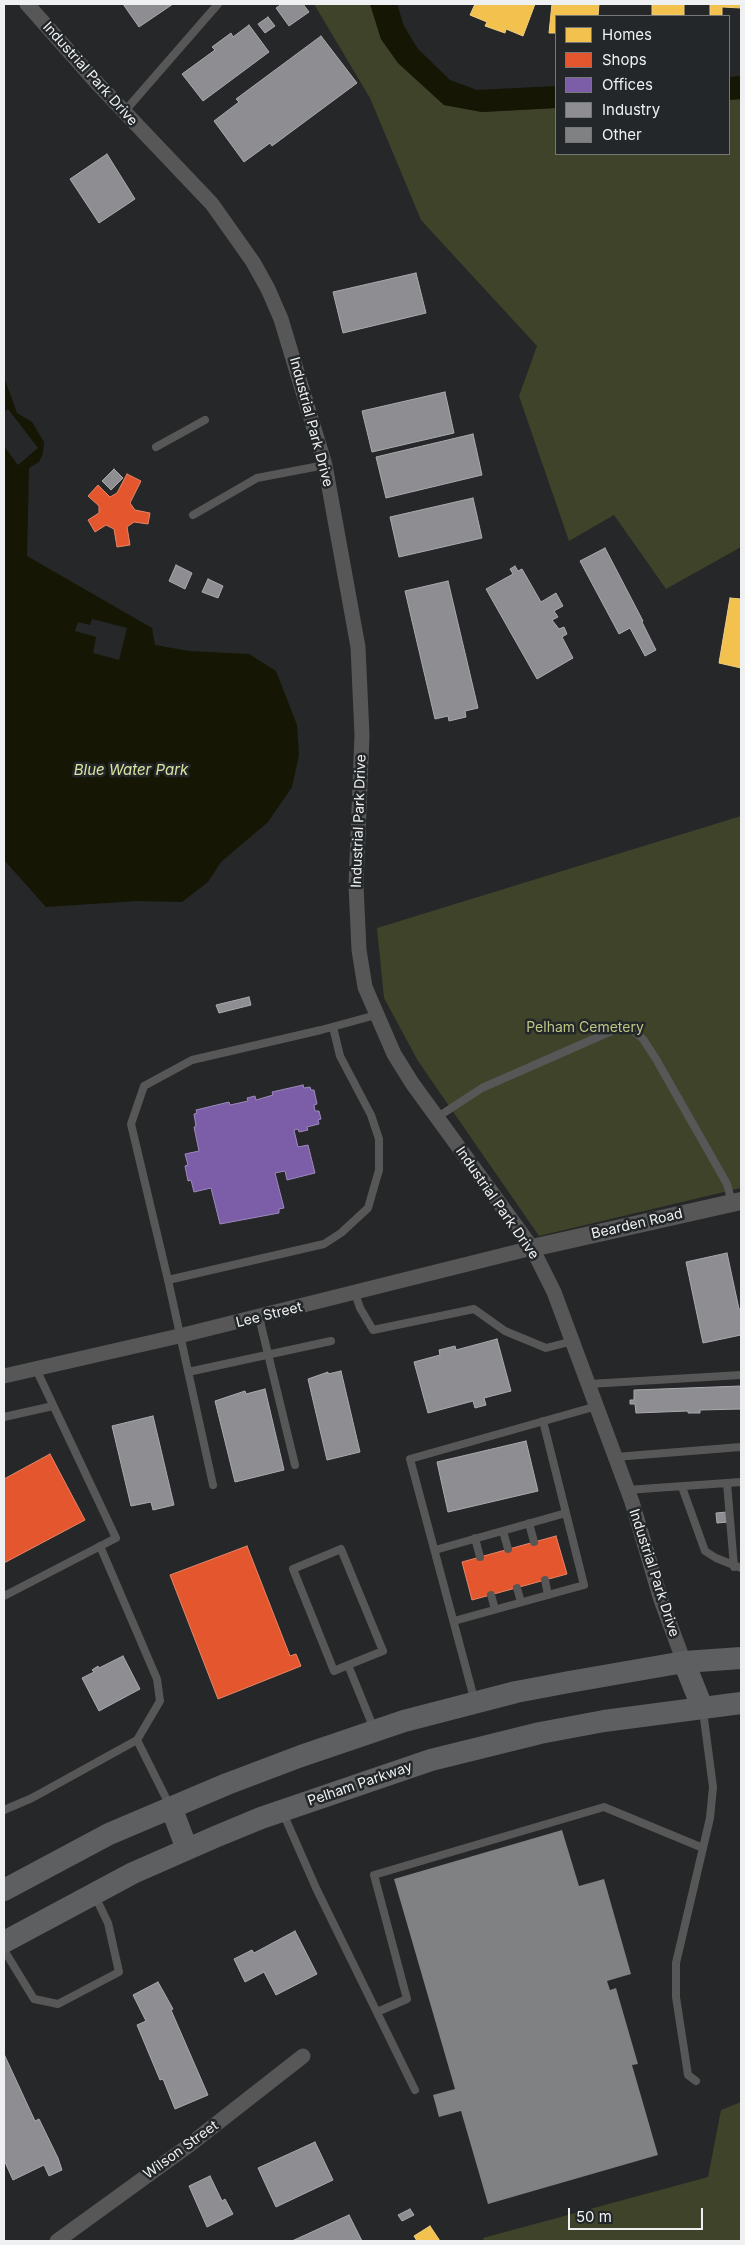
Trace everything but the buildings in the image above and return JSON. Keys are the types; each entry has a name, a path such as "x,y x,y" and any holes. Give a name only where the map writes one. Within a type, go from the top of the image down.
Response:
{"main road":[{"path":"4,1890 109,1834 171,1807 301,1756 404,1721 476,1702 569,1682 684,1662 741,1658"},
{"path":"684,1662 702,1707"},
{"name":"Pelham Parkway","path":"4,1942 94,1893 187,1849 282,1811 431,1760 476,1748 604,1721 741,1703"},
{"path":"171,1807 187,1849"}],"street":[{"name":"Industrial Park Drive","path":"27,4 124,112 212,204 253,262 268,289 281,319 325,465 358,647 362,735 356,885 359,940 364,980 376,1015 394,1054 436,1118 532,1248 554,1292 627,1490 684,1662"},
{"name":"Bearden Road","path":"532,1248 737,1202"},
{"name":"Lee Street","path":"4,1376 259,1317 532,1248"},
{"name":"Wilson Street","path":"57,2241 188,2146 303,2056"}],"lane":[{"path":"124,112 218,4"},
{"path":"156,447 205,420"},
{"path":"193,515 257,478 325,465"},
{"path":"213,1485 168,1280 131,1124 144,1086 192,1060 376,1015"},
{"path":"168,1280 324,1244 341,1233 368,1208 379,1170 379,1139 370,1115 340,1056 333,1027"},
{"path":"436,1118 482,1088 614,1030 631,1029 642,1039 656,1059 737,1202"},
{"path":"355,1293 360,1308 373,1330 474,1309 505,1331 546,1348 573,1342"},
{"path":"259,1317 295,1465"},
{"path":"188,1372 331,1341"},
{"path":"4,1596 116,1538 36,1369"},
{"path":"588,1384 741,1375"},
{"path":"4,1417 53,1406"},
{"path":"476,1702 410,1459 597,1406"},
{"path":"454,1621 584,1585 543,1421"},
{"path":"615,1457 741,1447"},
{"path":"627,1490 741,1482"},
{"path":"727,1483 738,1567"},
{"path":"682,1487 706,1551 738,1567"},
{"path":"434,1550 566,1513"},
{"path":"529,1524 534,1542"},
{"path":"503,1531 508,1549"},
{"path":"476,1538 480,1557"},
{"path":"4,1810 32,1798 137,1740 160,1700 157,1679 100,1546"},
{"path":"341,1549 383,1651 348,1665 334,1670 293,1569 341,1549"},
{"path":"545,1580 548,1595"},
{"path":"517,1588 521,1602"},
{"path":"491,1595 495,1609"},
{"path":"348,1665 374,1731"},
{"path":"696,2081 688,2075 676,1997 676,1963 710,1818 713,1787 702,1707"},
{"path":"137,1740 171,1807"},
{"path":"377,2012 407,1999 374,1875 604,1807 703,1848"},
{"path":"282,1811 316,1888 415,2090"},
{"path":"4,1950 34,1999 58,2004 119,1972 108,1923 94,1893"}],"green space":[{"path":"314,4 370,4 381,39 398,63 444,105 482,112 555,108 555,155 730,155 730,100 741,99 741,547 666,589 614,515 569,541 519,396 537,346 421,220 370,98"},
{"name":"Pelham Cemetery","path":"741,816 741,1188 539,1236 418,1061 384,998 377,928"},
{"path":"741,2102 741,2241 484,2241 483,2238 708,2177 721,2110"}],"water":[{"path":"370,4 397,4 404,26 418,49 450,80 477,90 555,86 555,108 482,112 444,105 398,63 381,39"},
{"path":"741,76 741,99 730,100 730,77"},
{"name":"Blue Water Park","path":"4,377 17,413 32,422 44,442 43,453 39,462 29,468 27,556 152,628 155,645 189,651 249,654 276,671 297,725 299,755 292,787 268,822 221,862 208,882 182,902 137,901 46,907 4,860"}],"pier":[{"path":"8,409 38,448 18,465 4,446 4,412"},
{"path":"92,619 127,628 119,660 93,653 96,637 75,631 78,622 90,625"}]}
